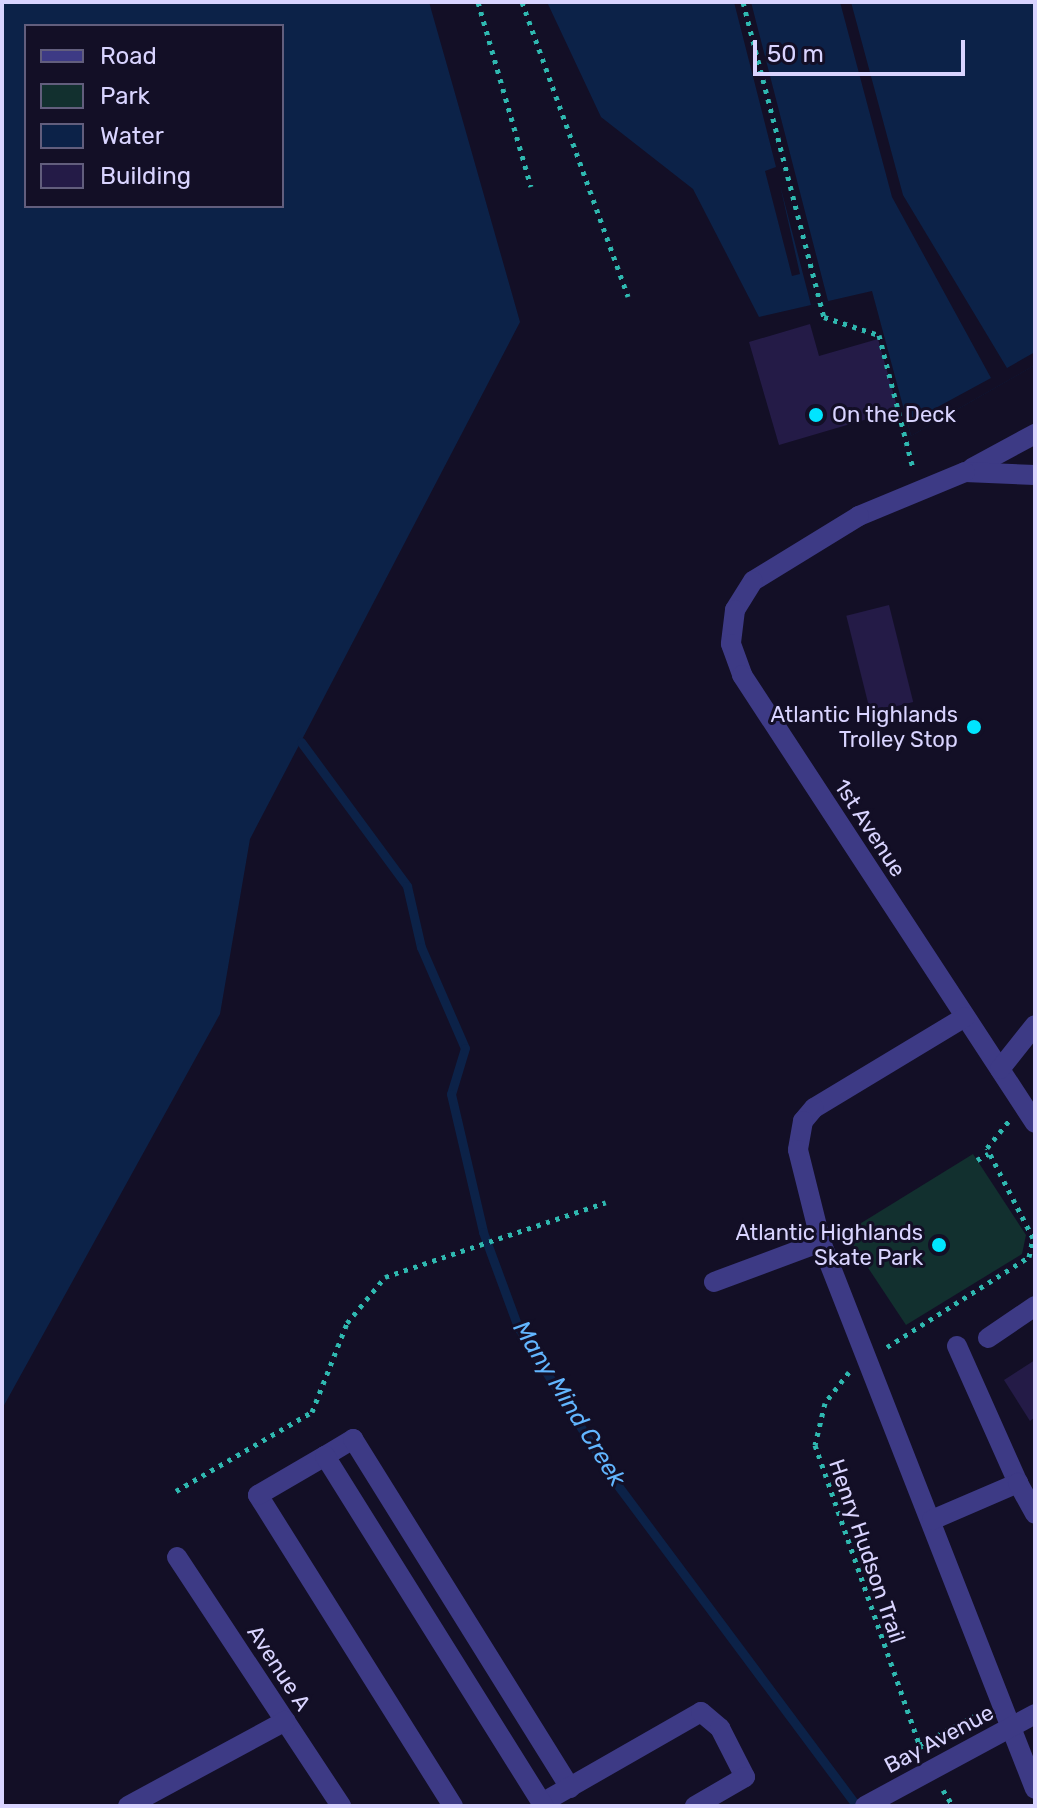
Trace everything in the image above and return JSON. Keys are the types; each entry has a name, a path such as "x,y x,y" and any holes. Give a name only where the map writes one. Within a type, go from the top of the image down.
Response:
{"street":[{"path":"965,472 1035,434"},
{"name":"1st Avenue","path":"965,472 914,490 753,581 735,610 731,644 742,675 1031,1116"},
{"path":"965,472 1035,475"},
{"path":"965,1017 803,1121 798,1150 821,1242 1035,1789"},
{"path":"1000,1069 1035,1025"},
{"path":"714,1282 821,1242"},
{"path":"988,1338 1035,1306"},
{"path":"957,1346 1035,1514"},
{"path":"453,1806 258,1495 353,1439 570,1788"},
{"path":"325,1456 543,1805 701,1712 720,1728 745,1777 695,1806"},
{"path":"932,1520 1018,1483"},
{"name":"Avenue A","path":"177,1557 341,1806"},
{"name":"Bay Avenue","path":"869,1804 1035,1714"},
{"path":"128,1806 285,1721"}],"path":[{"path":"478,2 531,187"},
{"path":"522,2 628,296"},
{"path":"743,2 824,317 879,335 914,490"},
{"path":"977,1160 988,1154 998,1127"},
{"path":"896,1341 1033,1249 988,1154"},
{"path":"176,1491 312,1412 347,1323 370,1291 433,1256 606,1202"},
{"name":"Henry Hudson Trail","path":"847,1373 817,1420 819,1466 919,1745 978,1714"},
{"path":"944,1792 953,1806"}],"green space":[{"name":"Atlantic Highlands Skate Park","path":"973,1154 1026,1235 1022,1254 906,1325 845,1233"}],"water":[{"path":"2,2 429,2 520,322 250,839 220,1014 2,1409"},
{"path":"547,2 1035,2 1035,365 911,436 872,291 759,317 693,189 601,117"}],"pier":[{"path":"734,2 751,2 828,301 811,305 780,185 800,274 792,276 765,171 776,167"},
{"path":"840,2 851,2 903,195 1007,368 1035,352 1035,365 911,436 908,423 991,378 892,197"}],"building":[{"path":"810,324 819,356 878,339 898,410 779,445 749,342"},
{"path":"889,605 913,702 870,713 846,616"},
{"path":"1035,1360 1035,1417 1030,1421 1004,1380"}],"waterway":[{"name":"Many Mind Creek","path":"301,742 407,886 421,947 465,1048 451,1094 483,1232 518,1327 616,1483 857,1806"}],"place":[{"name":"On the Deck","path":"816,415"},
{"name":"Atlantic Highlands Trolley Stop","path":"974,727"},
{"name":"Atlantic Highlands Skate Park","path":"939,1245"}]}
